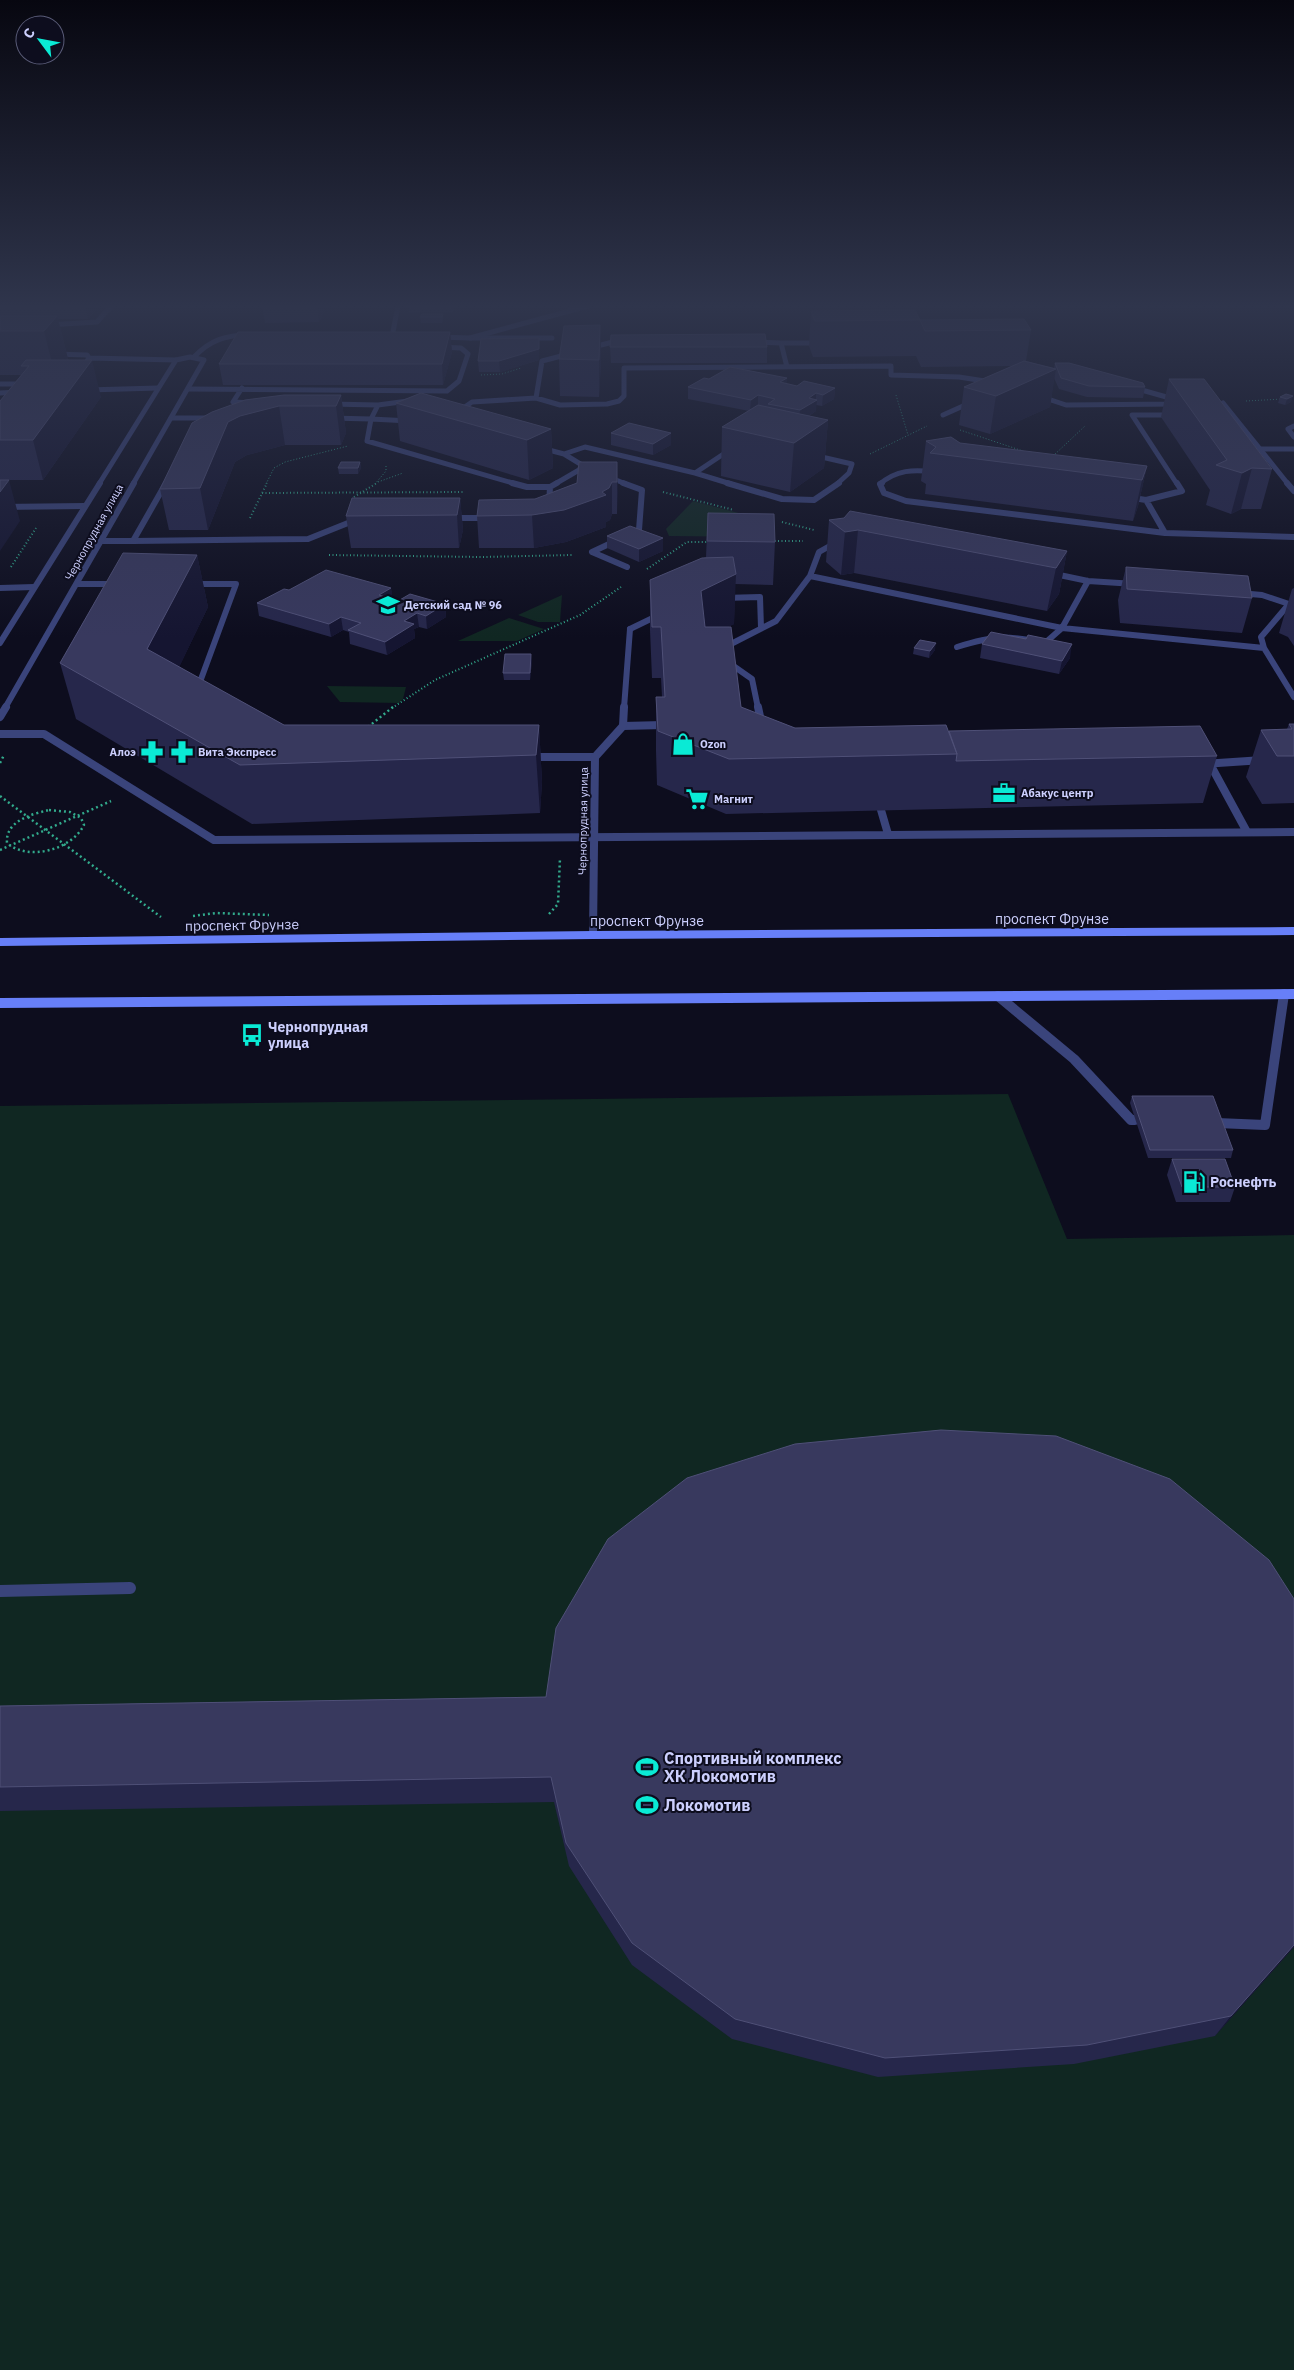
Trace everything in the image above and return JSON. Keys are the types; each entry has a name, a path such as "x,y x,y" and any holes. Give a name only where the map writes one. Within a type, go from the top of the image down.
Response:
{"main road":[{"name":"проспект Фрунзе","path":"0,942 593,935 1294,931"},
{"path":"0,1003 1294,994"}],"street":[{"name":"Чернопрудная улица","path":"0,643 140,417"},
{"path":"1117,496 1146,500 1182,491 1133,417"},
{"path":"1234,417 1294,491"},
{"name":"Чернопрудная улица","path":"0,717 78,584 171,418"},
{"path":"171,418 224,418"},
{"path":"198,426 202,418"},
{"path":"323,418 416,421"},
{"path":"371,419 367,441 527,487 550,487 580,470 589,472"},
{"path":"1294,426 1288,429 1294,437"},
{"path":"695,473 736,446"},
{"path":"536,447 564,454 582,465 580,470"},
{"path":"564,454 585,447 695,473 782,499 814,500 840,482 849,473 852,464 807,454"},
{"path":"1260,449 1294,449"},
{"path":"944,473 925,471 899,473 887,477 880,484 884,493 906,501 1165,533 1294,537"},
{"path":"592,552 639,530 642,490 598,474"},
{"path":"133,541 170,476"},
{"path":"549,517 550,487"},
{"path":"1146,500 1165,533"},
{"path":"0,507 85,506"},
{"path":"437,518 493,518"},
{"path":"101,541 308,539 358,519 366,519"},
{"path":"753,726 763,730 752,679 732,665 729,645 776,620 810,576 819,552 832,544 842,542"},
{"path":"592,552 626,567"},
{"path":"1040,571 1088,580 1146,585"},
{"path":"810,576 1062,628 1264,648"},
{"path":"957,647 983,639 1009,636 1046,643 1062,628 1088,580"},
{"path":"78,584 129,584"},
{"path":"187,584 236,584 197,692 205,696"},
{"path":"0,588 34,587"},
{"path":"1233,592 1262,595 1291,604 1261,637 1264,648 1294,697"},
{"path":"711,599 760,597 761,628"},
{"path":"663,726 623,726 630,629 665,612"},
{"name":"Чернопрудная улица","path":"593,935 595,757 623,726"},
{"path":"0,734 44,734 214,840 1294,832"},
{"path":"518,756 595,757"},
{"path":"1190,764 1275,759"},
{"path":"1210,764 1246,832"},
{"path":"881,810 888,834"},
{"path":"1217,1123 1265,1125 1284,994"},
{"path":"998,996 1074,1059 1131,1120 1135,1120"},
{"path":"0,1591 130,1588"}],"path":[{"path":"902,417 908,435"},
{"path":"852,464 857,459 908,435 940,417"},
{"path":"1062,457 1053,456 1095,417"},
{"path":"933,422 1025,452"},
{"path":"246,523 274,468 279,464 367,441"},
{"path":"348,500 378,482 386,471 390,447"},
{"path":"446,492 455,466"},
{"path":"642,490 675,494 738,510"},
{"path":"262,493 466,492"},
{"path":"10,568 50,506"},
{"path":"776,520 814,530"},
{"path":"343,525 328,556 482,558 566,556 592,552"},
{"path":"762,541 810,541 832,544"},
{"path":"646,570 687,542 715,542"},
{"path":"366,728 403,699 435,680 580,615 621,587"},
{"path":"0,850 134,790"},
{"path":"0,796 164,919 156,920"},
{"path":"55,810 71,812 83,820 84,826 82,833 65,845 41,851 28,851 10,846 5,840 8,827 26,815 55,810"},
{"path":"548,916 558,904 561,837"},
{"path":"190,916 216,913 273,915"}],"green space":[{"path":"693,501 773,522 775,537 669,536 666,529"},
{"path":"562,595 560,622 538,622 518,615"},
{"path":"509,618 544,629 517,641 458,641"},
{"path":"327,686 406,687 403,699 399,703 340,702"},
{"name":"Локомотив","path":"1008,1094 1067,1239 1294,1235 1294,2370 0,2370 0,1106"}],"building":[{"path":"0,417 50,417 33,440 0,440"},
{"path":"204,417 239,417 228,422 200,488 160,489 192,423"},
{"path":"444,417 506,417 551,429 527,440"},
{"path":"739,417 812,417 828,420 794,443 722,427"},
{"path":"1196,417 1232,417 1272,469 1252,468 1242,473 1216,465 1227,460"},
{"path":"629,423 671,433 653,444 611,433"},
{"path":"951,437 960,443 1147,466 1142,480 930,453 936,447 926,441"},
{"path":"341,462 360,462 358,468 338,468"},
{"path":"579,462 617,462 617,482 612,482 609,488 602,492 606,495 564,510 532,515 477,516 479,500 535,499 577,483"},
{"path":"0,480 9,480 0,492"},
{"path":"352,498 460,498 457,515 346,516"},
{"path":"850,511 1067,551 1056,568 858,530 845,532 829,520 844,518"},
{"path":"708,513 774,514 775,542 707,541"},
{"path":"630,526 663,538 639,549 607,536"},
{"path":"123,553 197,555 147,649 284,725 539,725 536,755 240,765 60,663"},
{"path":"733,557 736,574 701,591 705,627 731,627 741,707 795,728 946,725 957,754 729,759 658,731 656,697 665,697 661,627 652,627 650,580 702,558"},
{"path":"1126,567 1248,576 1252,598 1127,589"},
{"path":"326,570 391,588 379,595 398,601 410,594 445,604 426,616 417,613 404,621 414,624 385,642 348,630 361,623 341,617 329,624 257,603 284,589 289,590"},
{"path":"991,632 1026,639 1028,635 1072,644 1062,661 982,644"},
{"path":"920,640 936,643 930,651 914,648"},
{"path":"505,654 531,654 530,673 503,673"},
{"path":"1289,724 1294,724 1294,756 1277,756 1261,730 1292,729"},
{"path":"1200,726 1217,756 956,761 957,754 949,731"},
{"path":"1132,1096 1213,1096 1233,1150 1150,1150"},
{"path":"1172,1159 1225,1159 1235,1187 1182,1187"},
{"name":"Спортивный комплекс ХК Локомотив","path":"941,1430 1056,1436 1170,1479 1269,1560 1294,1599 1294,1945 1231,2016 1087,2045 885,2058 735,2019 632,1943 566,1843 551,1777 0,1787 0,1706 546,1697 556,1628 608,1539 687,1478 795,1444"}],"place":[{"name":"Детский сад № 96","path":"388,605"},
{"name":"Ozon","path":"683,744"},
{"name":"Алоэ","path":"152,752"},
{"name":"Вита Экспресс","path":"182,752"},
{"name":"Абакус центр","path":"1004,793"},
{"name":"Магнит","path":"697,799"},
{"name":"Чернопрудная улица","path":"252,1035"},
{"name":"Роснефть","path":"1194,1182"},
{"name":"Спортивный комплекс ХК Локомотив","path":"647,1767"},
{"name":"Локомотив","path":"647,1805"}]}
